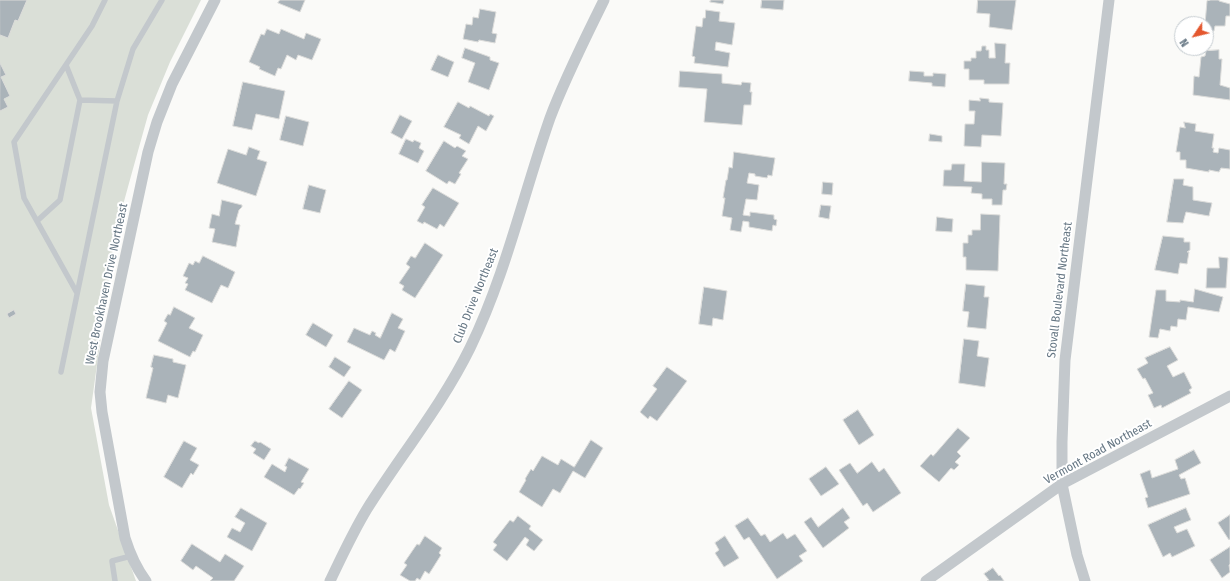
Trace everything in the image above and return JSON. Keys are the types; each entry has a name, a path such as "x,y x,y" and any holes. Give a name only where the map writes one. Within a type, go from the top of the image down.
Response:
{"street":[{"name":"West Brookhaven Drive Northeast","path":"146,581 131,556 125,538 102,412 100,392 103,361 148,152 157,122 172,84 214,0"},
{"name":"Club Drive Northeast","path":"330,581 351,536 447,390 470,348 490,303 506,259 550,119 564,84 604,0"},
{"name":"Stovall Boulevard Northeast","path":"1086,581 1077,555 1062,484 1064,360 1109,0"},
{"name":"Vermont Road Northeast","path":"926,581 1062,484 1230,396"}],"lane":[{"path":"77,293 24,198 14,142 92,26 105,0"},
{"path":"61,372 117,101 133,49 162,0"},
{"path":"37,221 60,200 80,100 66,65"},
{"path":"80,100 117,101"},
{"path":"115,581 112,561 131,556"}],"shaded area":[{"path":"0,0 201,0 170,62 148,115 115,234 91,408 109,505 136,581 0,581"}],"building":[{"path":"0,0 27,0 18,21 15,20 8,38 0,35"},
{"path":"280,0 305,0 300,12 278,3"},
{"path":"711,0 724,0 723,4 710,2"},
{"path":"762,0 784,0 783,10 761,8"},
{"path":"978,0 1016,0 1012,30 989,27 990,14 977,13"},
{"path":"1219,0 1230,4 1230,16 1226,16 1225,26 1215,26 1214,31 1214,16 1206,16 1207,1"},
{"path":"480,9 496,12 492,33 497,34 495,43 463,39 466,24 472,25 473,17 478,18"},
{"path":"706,10 720,12 719,21 735,23 732,45 716,42 715,50 730,53 728,67 694,63 695,57 692,56 696,26 702,27"},
{"path":"267,29 279,34 281,29 304,39 306,33 321,39 312,60 298,55 296,60 287,55 281,69 278,68 275,76 259,69 260,67 249,62 261,34 264,35"},
{"path":"995,43 1006,44 1005,63 1010,63 1009,84 984,84 984,80 969,80 969,69 964,69 964,61 971,61 971,58 976,58 976,51 981,51 982,46 986,46 986,50 989,50 989,58 995,58"},
{"path":"465,48 490,57 490,60 499,63 489,90 468,82 475,63 462,58"},
{"path":"1214,50 1219,50 1219,59 1222,59 1220,85 1230,88 1230,100 1193,95 1194,76 1199,77 1201,57 1214,56"},
{"path":"438,55 454,62 448,77 431,70"},
{"path":"0,63 6,75 1,77 10,96 4,99 8,107 0,111"},
{"path":"680,71 722,74 722,83 741,85 742,82 751,83 751,105 744,105 742,125 704,122 707,89 679,87"},
{"path":"910,71 924,72 924,76 933,76 933,73 946,74 945,87 932,86 932,83 909,81"},
{"path":"243,82 285,91 279,119 256,114 252,130 233,126"},
{"path":"980,98 989,99 989,102 1003,103 1001,136 982,135 981,147 964,146 965,124 974,124 975,111 969,111 969,100 980,101"},
{"path":"458,102 469,108 470,106 489,116 490,114 494,116 486,131 478,126 469,144 459,138 461,135 444,127"},
{"path":"400,115 412,121 402,139 391,133"},
{"path":"286,116 309,122 303,146 280,140"},
{"path":"1184,122 1196,124 1195,131 1214,134 1212,148 1214,148 1213,152 1218,153 1219,148 1230,150 1230,169 1221,168 1219,172 1209,170 1209,172 1186,168 1186,160 1180,160 1180,152 1176,152 1180,127 1185,128"},
{"path":"930,134 942,136 942,142 929,141"},
{"path":"406,139 421,143 419,148 424,151 418,163 399,154"},
{"path":"444,141 455,148 457,146 466,151 462,156 468,159 459,173 461,174 455,184 449,181 447,184 426,171"},
{"path":"249,147 260,151 257,159 267,162 256,196 217,183 228,149 246,155"},
{"path":"734,152 775,158 772,176 768,175 767,178 755,176 755,174 749,173 747,183 759,185 757,200 746,199 743,215 750,216 750,212 774,215 774,219 777,220 776,226 773,225 772,231 749,227 749,222 743,221 741,232 730,230 732,218 722,216 726,180 729,167 732,168"},
{"path":"982,162 1005,163 1004,184 1007,184 1006,190 1003,190 1002,205 992,205 992,199 982,199 982,194 971,193 972,187 943,186 944,170 951,170 952,164 965,164 964,181 981,182"},
{"path":"1174,179 1184,179 1183,185 1193,187 1193,200 1212,203 1209,216 1186,212 1183,223 1167,222"},
{"path":"823,182 833,183 832,195 822,194"},
{"path":"309,185 326,190 320,213 303,209"},
{"path":"433,188 459,203 444,227 440,224 437,229 424,222 423,224 417,221 425,207 422,205"},
{"path":"222,200 242,205 235,224 240,225 236,247 212,242 215,229 209,228 212,214 219,216"},
{"path":"821,205 831,206 829,219 819,217"},
{"path":"981,214 1000,215 998,271 966,270 966,257 963,257 963,243 968,243 968,235 972,235 972,230 980,230"},
{"path":"937,217 953,219 952,232 936,231"},
{"path":"1163,236 1184,238 1184,242 1190,242 1190,250 1187,252 1189,252 1187,264 1180,263 1178,274 1155,270"},
{"path":"425,243 443,255 415,298 402,290 404,286 399,283 410,267 406,264 411,256 415,258"},
{"path":"203,256 235,272 228,288 221,285 212,303 185,290 188,284 185,283 188,278 183,276 189,263 193,265 195,261 199,263"},
{"path":"1219,257 1228,258 1226,288 1206,288 1207,268 1219,268"},
{"path":"966,284 985,286 984,297 989,297 986,329 967,327 969,312 963,311"},
{"path":"704,287 727,291 723,320 713,318 712,326 699,324"},
{"path":"1195,289 1223,297 1219,312 1188,307 1186,320 1178,319 1177,327 1171,326 1170,331 1160,329 1158,338 1149,337 1156,290 1166,290 1166,301 1180,302 1180,300 1193,302"},
{"path":"174,307 195,318 189,328 203,335 195,352 193,351 190,357 158,341 167,323 164,321 168,314 170,315"},
{"path":"14,310 16,314 9,318 7,314"},
{"path":"392,313 403,319 398,328 405,331 395,352 390,349 384,360 347,342 354,328 370,335 372,331 380,338"},
{"path":"313,323 333,335 326,347 306,335"},
{"path":"964,339 979,341 977,356 989,358 985,387 959,383"},
{"path":"1170,347 1178,360 1167,366 1173,377 1184,372 1192,388 1189,390 1191,393 1162,408 1161,405 1154,408 1148,395 1153,393 1145,378 1143,379 1137,369 1148,363 1145,358"},
{"path":"154,355 173,359 173,362 186,365 178,398 168,395 166,403 146,398 153,368 151,367"},
{"path":"335,357 351,367 344,377 329,367"},
{"path":"667,367 687,381 657,421 650,416 648,419 640,412 657,389 653,386"},
{"path":"349,381 362,390 342,418 329,409"},
{"path":"858,410 874,435 859,445 843,420"},
{"path":"958,428 970,438 957,452 961,456 955,462 959,465 954,470 951,468 939,482 920,466 931,454 933,456"},
{"path":"591,440 603,448 585,478 573,471 560,493 553,489 542,507 519,492 531,469 533,471 542,456 558,465 561,459 574,467"},
{"path":"184,441 197,448 190,460 199,465 193,475 191,473 182,488 164,477"},
{"path":"255,441 260,442 271,449 264,460 253,453 256,449 251,446"},
{"path":"1194,450 1201,463 1179,475 1181,479 1185,478 1190,494 1148,508 1145,498 1148,497 1140,474 1150,470 1152,478 1178,469 1175,460"},
{"path":"289,458 309,469 301,482 304,483 294,495 264,477 272,464 285,472 287,467 285,466"},
{"path":"872,462 879,472 884,468 901,493 873,512 867,503 863,506 839,470 850,463 857,473"},
{"path":"826,467 839,484 821,496 809,479"},
{"path":"241,508 267,523 252,551 227,537 232,528 240,532 245,523 235,517"},
{"path":"843,508 850,518 844,522 849,528 823,548 804,522 811,517 818,527"},
{"path":"1186,508 1191,520 1174,527 1177,533 1187,529 1195,546 1172,557 1170,553 1163,557 1148,525"},
{"path":"1230,515 1230,539 1229,540 1218,523"},
{"path":"518,516 531,526 529,529 543,540 534,551 526,545 529,540 525,537 507,561 493,550 497,545 493,542 510,520 513,522"},
{"path":"748,518 761,536 765,534 770,542 783,533 787,539 795,534 807,551 799,556 803,561 777,579 749,537 744,540 735,526"},
{"path":"425,536 442,548 439,553 441,555 429,574 425,571 420,580 417,578 415,581 410,581 400,575 407,565 404,563 417,544 419,545"},
{"path":"725,536 739,558 724,567 715,553 719,550 715,543"},
{"path":"192,544 220,562 225,554 244,566 234,581 210,581 213,578 196,566 193,570 181,561"},
{"path":"1230,547 1230,572 1222,578 1210,560"},
{"path":"993,568 1004,581 987,581 989,580 984,574"}]}
